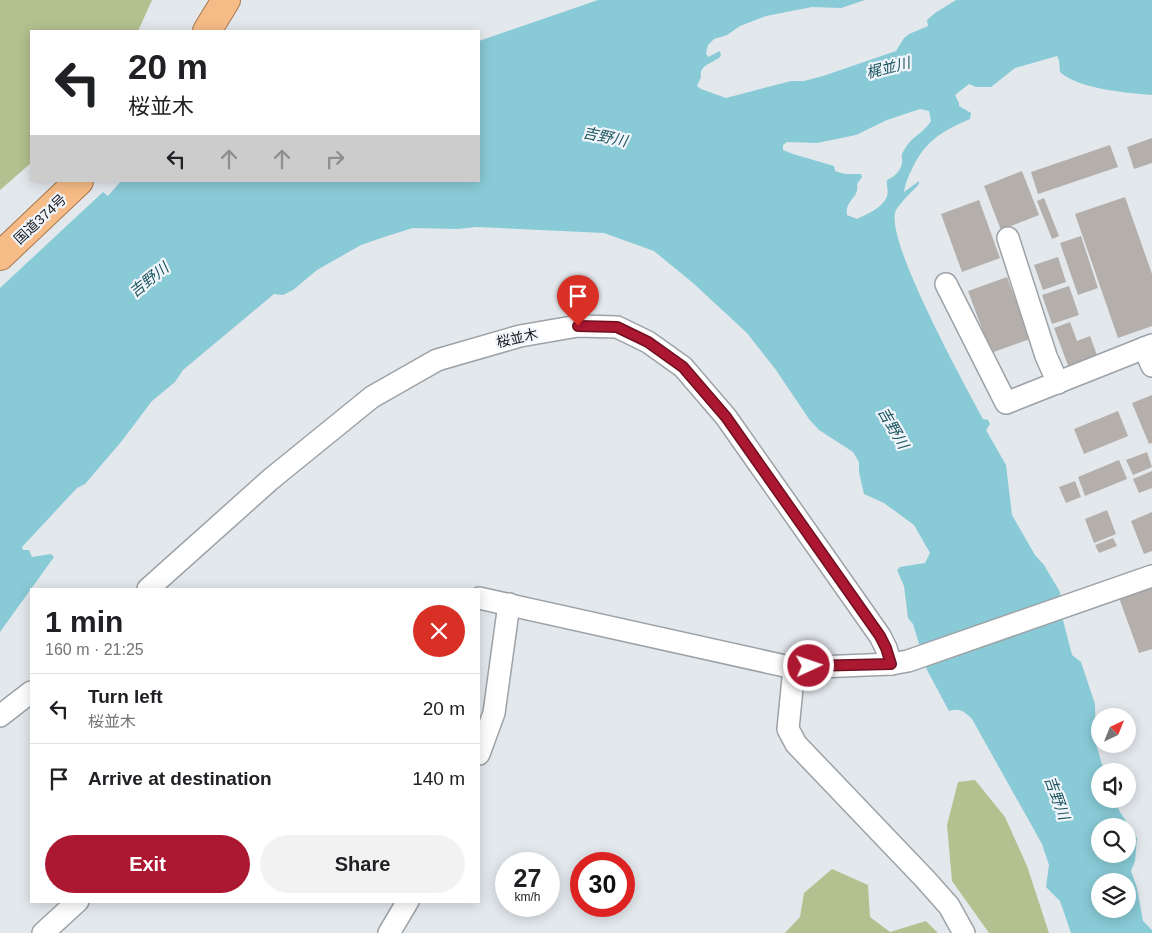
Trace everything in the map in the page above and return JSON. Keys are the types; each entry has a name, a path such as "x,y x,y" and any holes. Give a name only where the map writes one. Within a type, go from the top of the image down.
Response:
{"highway":[{"path":"208,30 226,0"},
{"name":"国道374号","path":"0,256 78,182"}],"street":[{"path":"1008,238 1046,356 1058,383"},
{"path":"946,284 1006,403 1058,383 1149,353"},
{"name":"桜並木","path":"149,588 270,479 372,396 437,360 520,336 578,326 617,327 648,342 683,367 726,417 880,636 886,648 899,662"},
{"path":"480,598 794,668 899,662 1152,576"},
{"path":"480,751 494,713 509,604"},
{"path":"794,668 788,729 796,744 943,899 964,933"},
{"path":"0,716 30,693"},
{"path":"43,933 76,903"},
{"path":"389,933 407,903"}],"green space":[{"path":"0,0 152,0 138,30 30,30 30,164 0,190"},
{"path":"975,780 1005,817 1027,866 1049,933 989,933 952,881 947,825 958,782"},
{"path":"832,869 868,885 870,917 890,932 926,921 938,933 785,933 800,917 804,893"}],"water":[{"path":"598,0 865,0 841,8 812,7 766,16 740,26 727,35 714,39 708,45 706,53 708,57 720,51 721,56 702,69 697,86 726,98 791,81 804,81 823,76 896,51 904,38 928,26 927,20 956,0 1152,0 1152,95 1104,89 1068,78 1060,72 1057,56 1015,68 991,87 976,87 969,84 955,95 959,106 971,113 970,119 935,138 923,151 909,175 904,192 919,181 919,184 902,202 895,213 896,230 903,254 929,315 983,419 988,420 990,424 986,430 1006,465 1012,515 1035,555 1044,565 1060,592 1063,620 1072,655 1081,662 1095,704 1095,708 1091,708 1091,753 1099,753 1102,763 1091,763 1091,808 1118,808 1124,818 1091,818 1091,863 1134,863 1132,873 1091,873 1091,918 1136,918 1136,885 1143,921 1152,930 1152,933 1071,933 1060,901 1046,887 1049,865 1042,844 972,719 961,711 949,711 927,670 913,624 908,618 904,586 897,570 900,567 925,563 930,553 914,525 884,503 864,494 859,472 859,462 853,452 819,430 809,419 776,370 747,333 693,283 654,251 604,233 476,227 458,229 413,228 361,245 317,270 293,290 283,295 274,294 183,370 175,382 152,401 121,442 85,484 77,488 22,547 23,550 29,550 32,557 51,554 54,557 0,632 0,288 103,192 108,196 120,182 480,182 480,41","holes":["920,109 929,111 931,121 924,130 909,142 902,153 902,163 899,171 887,180 888,194 882,204 857,219 847,215 847,210 856,193 857,184 862,177 861,174 845,174 835,171 834,166 783,150 783,145 787,142 817,143 856,135 887,120"]}],"building":[{"path":"1152,138 1152,163 1134,169 1127,147"},
{"path":"1110,145 1118,167 1038,194 1031,172"},
{"path":"1022,171 1039,215 1001,230 984,186"},
{"path":"1125,197 1152,274 1152,326 1118,338 1075,214"},
{"path":"1044,198 1059,236 1052,239 1037,201"},
{"path":"979,200 1000,258 962,272 941,214"},
{"path":"1081,236 1098,288 1078,295 1060,243"},
{"path":"1058,257 1066,282 1043,290 1034,265"},
{"path":"1007,277 1030,339 991,353 968,291"},
{"path":"1069,286 1079,315 1052,324 1042,295"},
{"path":"1070,322 1077,341 1090,336 1098,358 1069,368 1054,328"},
{"path":"1152,395 1152,443 1149,444 1132,403"},
{"path":"1118,411 1128,436 1084,454 1074,429"},
{"path":"1147,452 1152,467 1133,475 1126,460"},
{"path":"1119,460 1127,479 1085,496 1078,477"},
{"path":"1152,471 1152,488 1139,493 1133,479"},
{"path":"1075,481 1081,497 1066,503 1059,487"},
{"path":"1107,510 1116,534 1094,543 1085,519"},
{"path":"1152,512 1152,551 1144,554 1131,521"},
{"path":"1113,538 1117,546 1099,553 1095,545"},
{"path":"1152,583 1152,649 1139,653 1118,595"}],"route":[{"path":"578,326 617,327 648,342 683,367 726,417 880,636 891,664 809,666"}],"water label":[{"name":"梶並川","path":"888,68"},
{"name":"吉野川","path":"605,137"},
{"name":"吉野川","path":"149,280"},
{"name":"吉野川","path":"893,428"},
{"name":"吉野川","path":"1057,798"}]}
